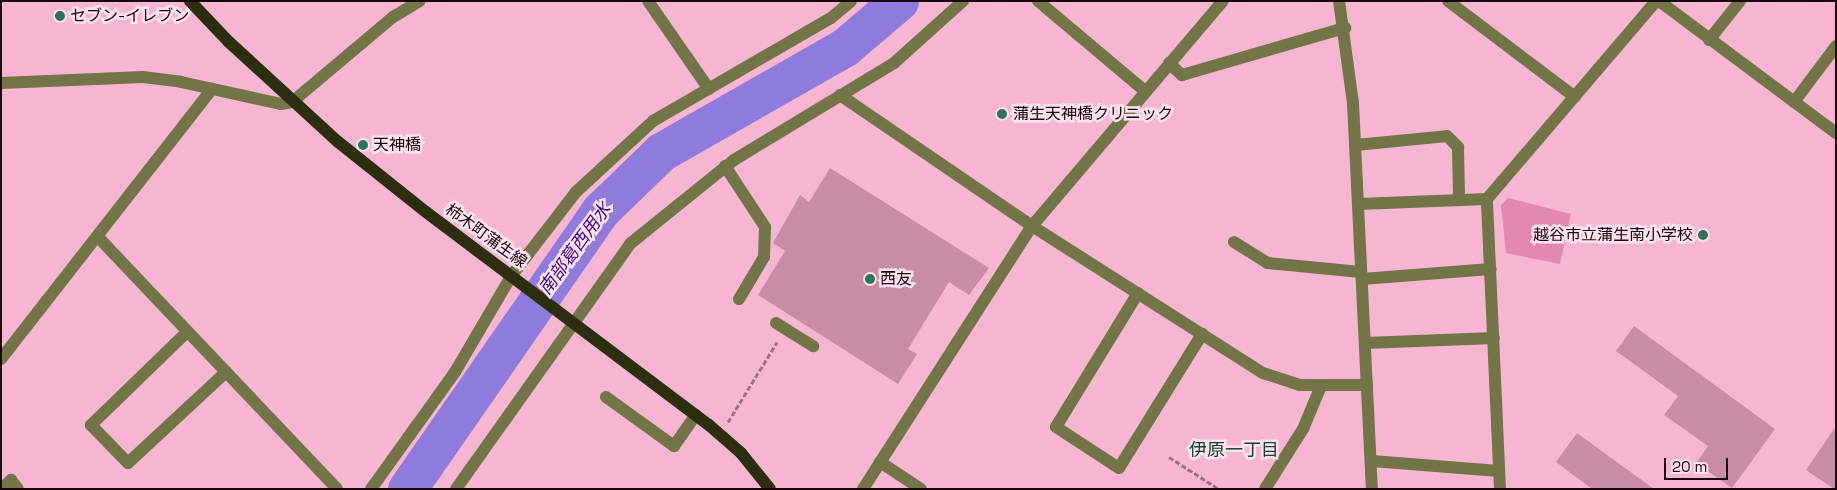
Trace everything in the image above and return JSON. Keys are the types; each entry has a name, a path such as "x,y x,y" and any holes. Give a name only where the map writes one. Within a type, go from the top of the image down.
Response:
{"main road":[{"name":"柿木町蒲生線","path":"190,1 292,102 426,212 571,319 696,415 741,453 770,489"}],"street":[{"path":"1,83 143,78 212,89 266,103 292,102 393,17 420,1"},
{"path":"648,1 709,89"},
{"path":"371,489 455,372 516,278 576,192 638,132 831,18 851,1"},
{"path":"456,489 571,319 631,243 725,166 894,63 963,1"},
{"path":"1038,1 1145,91"},
{"path":"862,489 944,374 991,298 1032,226 1223,1"},
{"path":"1339,1 1345,28 1356,145 1372,489"},
{"path":"1448,1 1575,97"},
{"path":"1500,489 1487,199 1658,1 1836,133"},
{"path":"1710,40 1740,1"},
{"path":"1169,63 1182,75 1345,28"},
{"path":"1794,102 1836,46"},
{"path":"1,360 212,89"},
{"path":"840,95 1032,226 1263,373 1299,385 1366,385"},
{"path":"1356,145 1447,136 1458,147 1459,200"},
{"path":"725,166 765,227 764,257 739,300"},
{"path":"1359,204 1487,199"},
{"path":"98,237 337,489"},
{"path":"1234,242 1267,263 1361,276 1491,270"},
{"path":"1138,293 1056,427 1119,468 1202,334"},
{"path":"776,323 813,346"},
{"path":"187,332 91,424 128,462 226,372"},
{"path":"1365,342 1494,338"},
{"path":"1265,489 1303,429 1321,386"},
{"path":"606,397 674,446 696,415"},
{"path":"1372,461 1499,471"},
{"path":"880,462 921,489"},
{"path":"2,489 10,480 18,489"}],"path":[{"path":"727,422 780,338"},
{"path":"1169,457 1219,489"}],"shaded area":[{"path":"1508,198 1571,214 1560,264 1506,253 1501,205"}],"building":[{"path":"830,168 989,268 969,295 949,282 908,349 917,354 898,384 758,295 785,251 773,243 800,195 809,202"},
{"path":"1634,326 1775,429 1732,488 1696,463 1708,446 1664,415 1678,396 1616,351"},
{"path":"1836,426 1836,489 1834,489 1806,470"},
{"path":"1577,433 1654,489 1592,489 1556,462"}],"waterway":[{"name":"南部葛西用水","path":"407,489 600,211 661,152 845,47 899,1"}],"place":[{"name":"セブン-イレブン","path":"60,16"},
{"name":"蒲生天神橋クリニック","path":"1002,114"},
{"name":"天神橋","path":"363,145"},
{"name":"越谷市立蒲生南小学校","path":"1703,235"},
{"name":"西友","path":"870,279"}],"district":[{"name":"伊原一丁目","path":"1234,450"}]}
